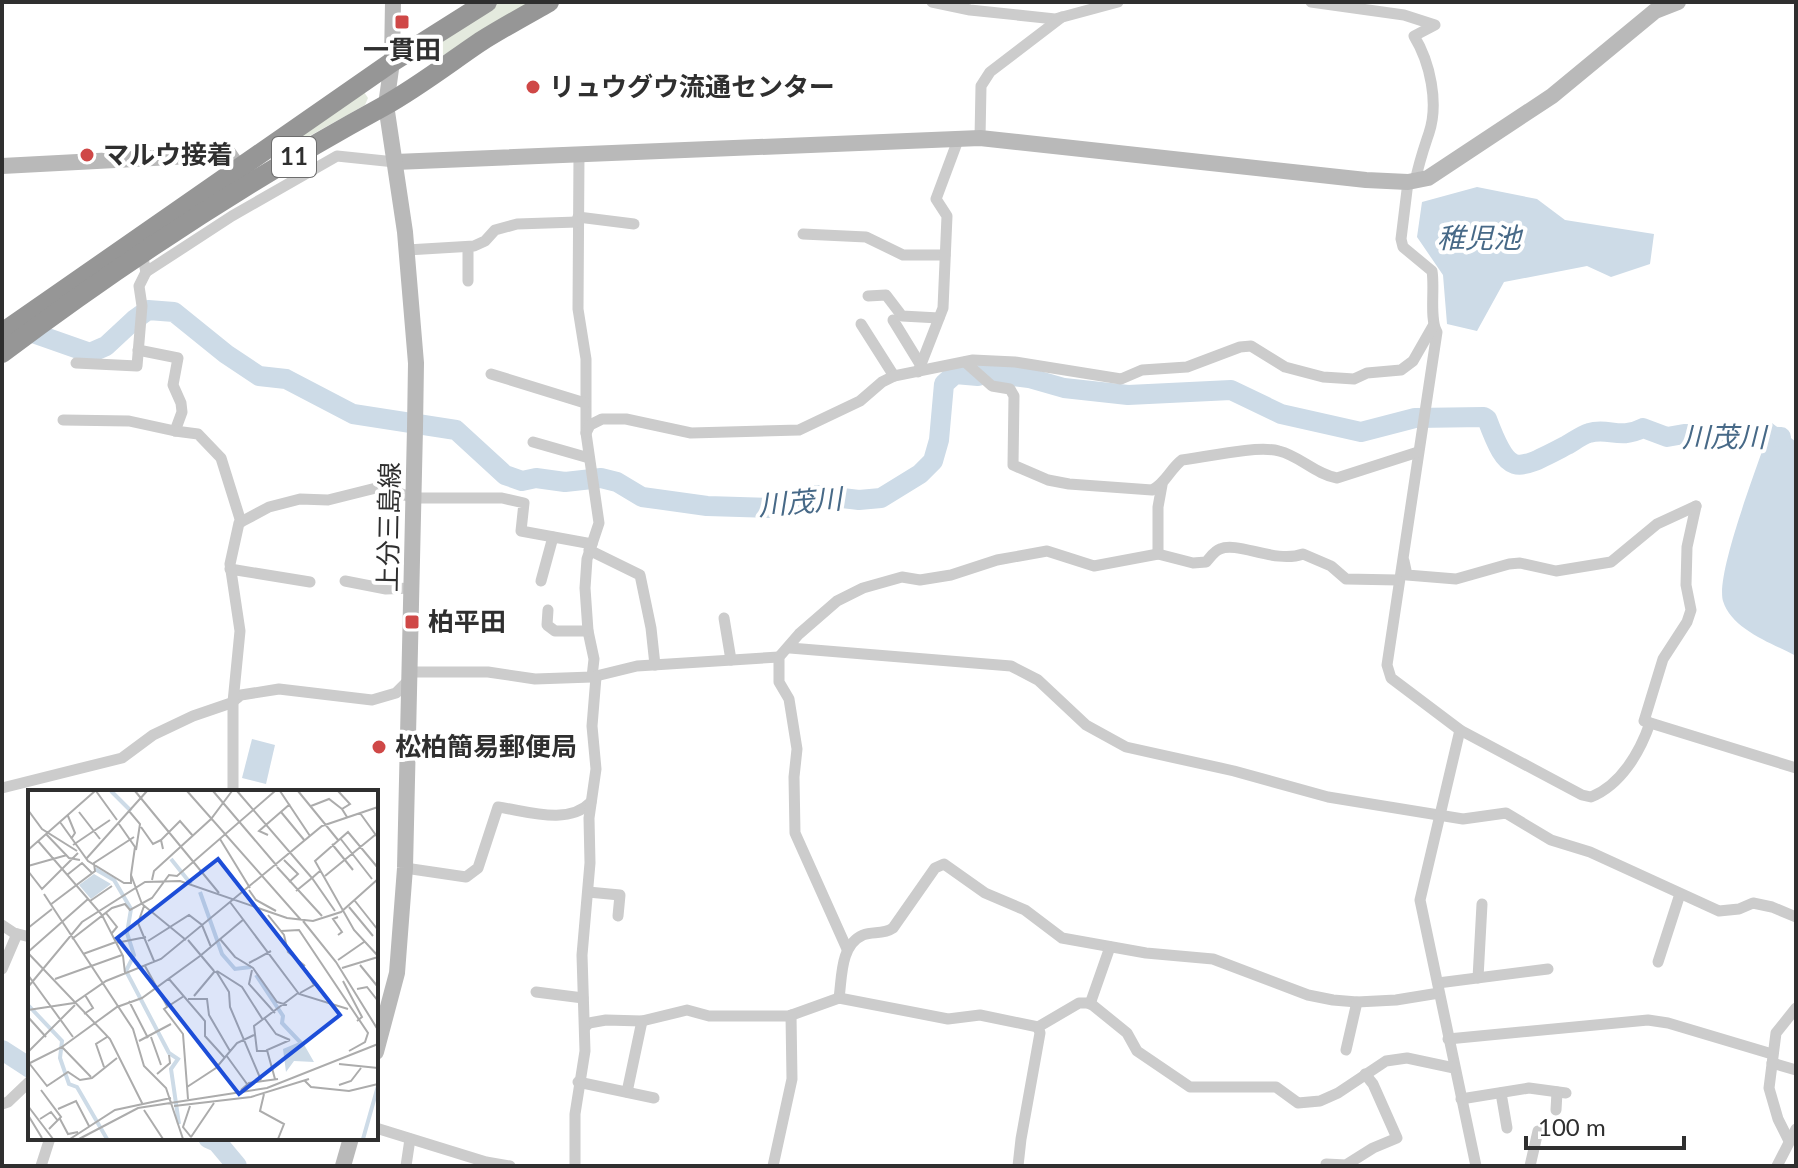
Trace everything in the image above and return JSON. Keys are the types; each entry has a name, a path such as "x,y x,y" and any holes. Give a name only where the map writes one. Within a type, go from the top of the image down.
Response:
{"highway":[{"name":"11","path":"5,344 244,176 392,62 487,2"},
{"name":"11","path":"38,318 144,263 244,176 386,105 484,39 549,2"}],"street":[{"name":"上分三島線","path":"379,1031 397,973 405,868 416,363 407,250 386,105 392,62 393,2"},
{"path":"932,2 970,10 1055,19 1118,2"},
{"path":"586,433 590,425 602,419 626,419 691,433 799,430 811,427 860,401 894,376 919,368 965,362 1015,362 1121,379 1142,370 1187,367 1240,347 1251,346 1285,367 1323,377 1354,379 1367,373 1401,370 1413,361 1433,326 1432,271 1403,247 1401,239 1412,182 1430,132 1432,91 1429,65 1414,36 1435,25 1404,15 1311,2"},
{"path":"76,363 137,366 142,306 139,286 144,263 337,156 395,162 980,138 1342,178 1412,182 1428,178 1540,104 1655,11 1678,2"},
{"path":"980,138 983,82 990,72 1062,17"},
{"path":"919,368 943,308 947,216 936,199 958,140"},
{"path":"2,166 229,154 244,176"},
{"path":"575,1166 575,1114 585,1051 582,955 591,802 596,769 592,726 594,659 588,631 585,588 591,547 599,523 586,433 586,359 578,309 579,155"},
{"path":"407,250 468,247 485,241 495,230 517,224 577,220 634,224"},
{"path":"803,234 866,237 903,255 945,255"},
{"path":"468,247 468,281"},
{"path":"868,296 886,295 902,316 939,318"},
{"path":"893,320 919,368"},
{"path":"861,324 894,376"},
{"path":"1433,326 1437,332 1387,665 1391,678 1460,730 1591,797 1621,775 1643,743 1650,723"},
{"path":"138,350 178,358 173,385 182,412 175,431"},
{"path":"965,362 992,386 1010,389 1014,396 1013,465 1048,480 1069,484 1152,490 1162,485"},
{"path":"491,374 585,403"},
{"path":"63,420 129,421 198,434 221,458 241,522 230,569 240,631 233,702 233,790"},
{"path":"533,442 589,458"},
{"path":"1158,554 1158,507 1162,485 1182,460 1262,450 1278,451 1326,476 1337,478 1418,452"},
{"path":"241,522 269,507 300,499 328,500 380,487 414,498 517,500 524,503 521,531 591,547 640,575 655,665"},
{"path":"1402,553 1407,575 1470,577 1520,563 1556,571 1578,569 1611,562 1657,524 1696,506 1687,547 1686,585 1691,610 1687,622 1663,659 1644,721 1796,768"},
{"path":"541,581 553,537"},
{"path":"2,788 122,758 153,735 233,702 241,695 279,689 372,700 396,693 409,676 488,672 535,679 594,677 637,666 779,657 799,634 837,601 863,588 902,577 920,580 951,575 997,560 1047,551 1094,566 1158,554 1193,563 1206,562 1217,550 1228,547 1290,559 1303,554 1331,566 1346,579 1398,580"},
{"path":"230,569 310,582"},
{"path":"345,581 386,589 411,588"},
{"path":"548,610 547,625 555,631 588,631"},
{"path":"724,618 731,660"},
{"path":"790,648 1011,666 1038,680 1086,725 1126,747 1234,771 1328,797 1463,819 1506,813 1551,840 1590,852 1719,911 1739,909 1753,903 1796,917"},
{"path":"779,657 779,682 789,699 797,749 795,833 847,949 839,998"},
{"path":"1460,730 1420,900 1476,1166"},
{"path":"405,868 466,877 478,868 498,807 563,816 574,814 591,802"},
{"path":"847,949 861,936 888,932 893,928 935,868 944,864 985,893 1025,910 1056,936 1110,947 1213,959 1308,995 1357,1002 1478,978 1548,969"},
{"path":"588,892 620,895 618,916"},
{"path":"1658,962 1680,894"},
{"path":"1478,978 1482,904"},
{"path":"2,925 28,937"},
{"path":"2,969 17,934"},
{"path":"1090,1004 1110,947"},
{"path":"536,992 583,998"},
{"path":"585,1027 589,1023 606,1020 642,1021 687,1010 709,1016 791,1015 839,998 948,1019 980,1015 1038,1027 1079,1003 1090,1004 1127,1033 1137,1051 1195,1088 1276,1087 1294,1101 1308,1103 1338,1093 1379,1064 1407,1058 1454,1068"},
{"path":"1346,1050 1357,1002"},
{"path":"1789,1141 1778,1119 1769,1088 1776,1033 1796,1008"},
{"path":"773,1166 792,1079 791,1015"},
{"path":"1448,1039 1648,1020 1668,1023 1796,1070"},
{"path":"627,1092 642,1021"},
{"path":"1018,1166 1040,1033 1038,1027"},
{"path":"1326,1166 1355,1163 1397,1138 1373,1084 1365,1074"},
{"path":"578,1082 654,1098"},
{"path":"2,1104 28,1083"},
{"path":"1461,1099 1529,1088 1562,1092 1556,1110"},
{"path":"1501,1093 1507,1128"},
{"path":"378,1129 486,1162 510,1166"},
{"path":"1777,1166 1796,1129"},
{"path":"1530,1166 1538,1131"},
{"path":"406,1166 410,1139"},
{"path":"41,1166 49,1140"},
{"path":"343,1166 350,1140"}],"shaded area":[{"path":"499,2 539,2 438,58 431,59 423,53 429,45"},
{"path":"364,92 368,98 365,105 254,167"}],"water":[{"name":"稚児池","path":"1477,187 1537,199 1565,220 1654,234 1650,264 1611,277 1587,266 1504,282 1477,331 1447,324 1443,275 1417,237 1422,202"},
{"path":"1772,423 1796,442 1796,656 1744,628 1723,601 1722,587 1732,541"},
{"path":"252,739 275,745 266,784 242,778"}],"waterway":[{"name":"川茂川","path":"16,327 90,353 106,346 148,310 174,312 259,376 286,379 353,414 456,430 505,475 522,481 536,478 565,482 601,478 617,482 642,497 707,506 769,508 817,495 859,500 881,498 920,474 933,461 939,440 944,384 955,374 978,376 985,373 1029,378 1064,388 1128,395 1231,390 1281,414 1361,432 1415,418 1484,417 1501,452 1516,464 1536,461 1584,435 1596,432 1628,433 1643,428 1667,437 1684,434 1781,437"},
{"path":"2,1050 28,1067"},
{"path":"212,1140 237,1166"}],"place":[{"name":"一貫田","path":"402,22"},
{"name":"リュウグウ流通センター","path":"533,87"},
{"name":"マルウ接着","path":"87,155"},
{"name":"柏平田","path":"412,622"},
{"name":"松柏簡易郵便局","path":"379,747"}]}
